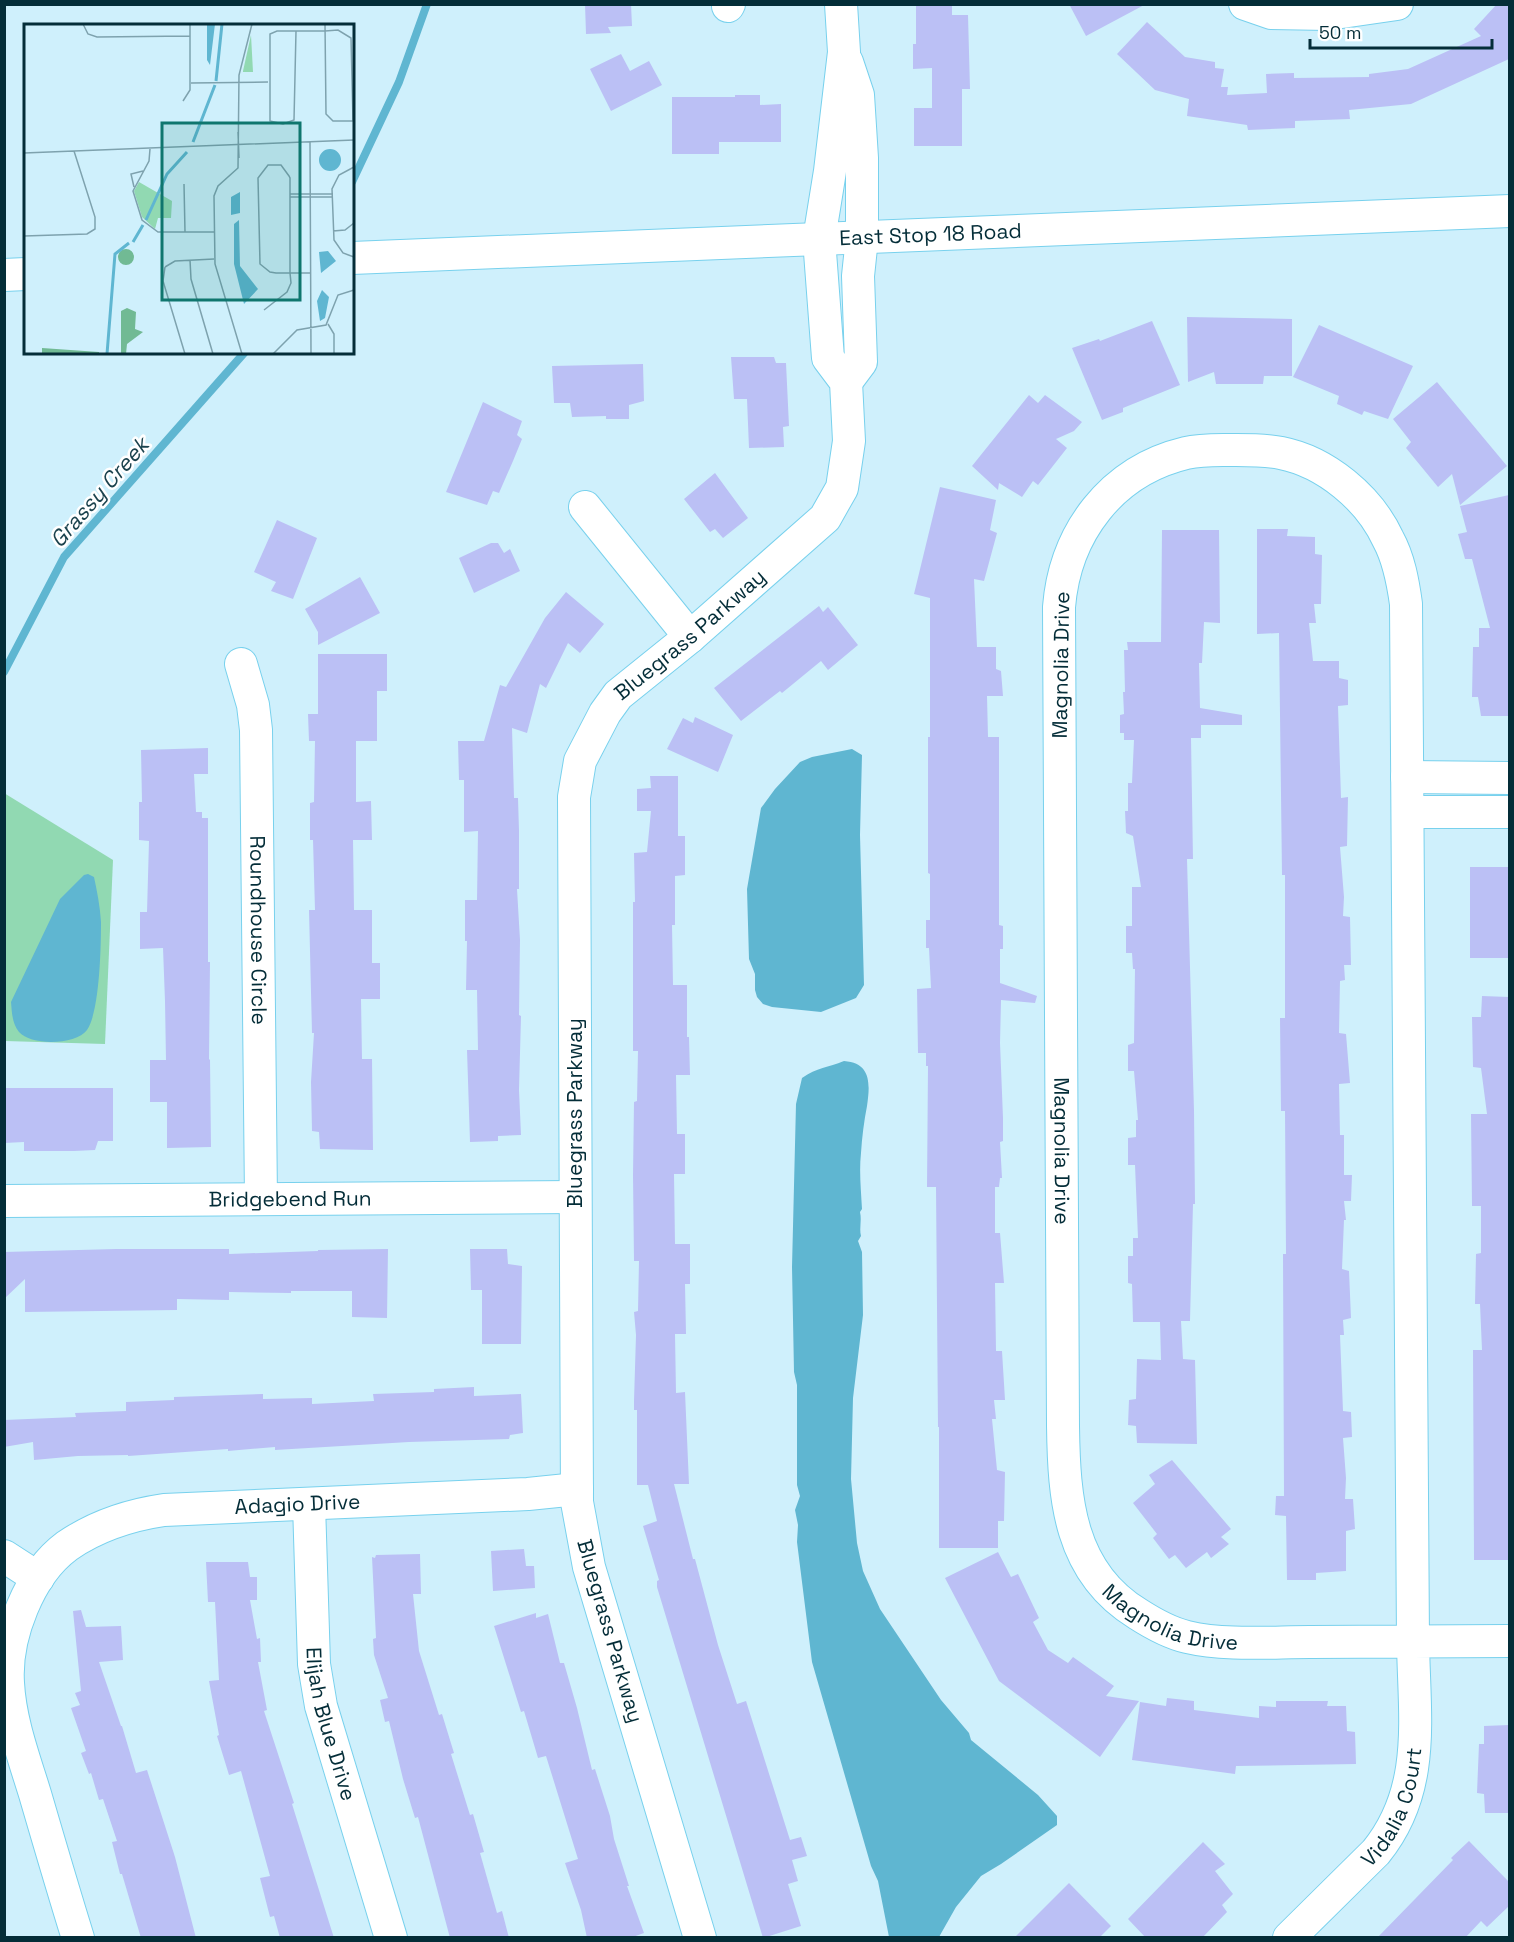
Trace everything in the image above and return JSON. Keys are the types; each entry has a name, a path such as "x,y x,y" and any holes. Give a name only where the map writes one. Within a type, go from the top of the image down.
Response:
{"street":[{"path":"841,4 844,52 830,171 819,239 828,358 846,382 861,362 858,276 862,238 862,158 858,94 844,52"},
{"path":"1245,4 1271,13 1328,14 1397,4"},
{"name":"East Stop 18 Road","path":"354,258 1509,211"},
{"path":"4,275 24,274"},
{"name":"Bluegrass Parkway","path":"700,1938 582,1539 577,1489 574,797 580,761 592,735 618,695 690,637 825,518 842,488 849,441 846,382"},
{"name":"Magnolia Drive","path":"1413,1642 1408,812 1406,604 1403,581 1388,537 1363,502 1348,487 1307,461 1281,453 1255,450 1206,450 1186,453 1147,468 1128,479 1097,508 1085,523 1065,565 1061,585 1059,607 1063,1426 1064,1474 1069,1513 1081,1550 1101,1582 1114,1597 1150,1622 1186,1637 1257,1642 1413,1642 1509,1641"},
{"path":"585,507 690,637"},
{"name":"Roundhouse Circle","path":"241,664 253,705 256,730 261,1199"},
{"path":"1407,777 1509,778"},
{"path":"1408,812 1509,812"},
{"name":"Bridgebend Run","path":"4,1201 575,1197"},
{"name":"Adagio Drive","path":"78,1938 15,1731 8,1683 12,1635 28,1595 38,1578 66,1547 102,1526 143,1513 164,1510 528,1494 577,1489"},
{"name":"Elijah Blue Drive","path":"309,1504 314,1664 321,1706 391,1938"},
{"path":"4,1556 38,1578"},
{"name":"Vidalia Court","path":"1289,1938 1376,1852 1396,1825 1413,1772 1415,1750 1413,1642"}],"green space":[{"path":"4,793 113,860 105,1044 5,1041"}],"water":[{"path":"852,749 862,755 860,835 864,985 856,998 821,1012 772,1007 763,1004 757,997 755,974 749,959 747,889 761,808 800,762 812,757"},
{"path":"84,875 94,877 101,922 99,978 91,1021 87,1030 73,1039 53,1042 33,1040 25,1037 17,1029 11,1002 60,899"},
{"path":"844,1061 860,1066 867,1076 868,1083 860,1160 862,1209 860,1212 861,1236 858,1241 862,1252 863,1315 853,1398 851,1479 857,1543 863,1571 880,1609 941,1700 969,1733 971,1740 1038,1795 1057,1816 1057,1825 981,1876 956,1907 939,1937 889,1937 878,1881 871,1866 812,1662 797,1542 798,1525 795,1510 800,1496 797,1485 797,1385 794,1372 792,1267 796,1104 802,1078 807,1074"}],"building":[{"path":"585,4 631,4 632,26 608,27 611,33 586,34"},
{"path":"916,4 952,4 952,15 968,15 970,89 962,89 962,146 914,146 914,108 932,108 932,68 913,69 913,44 916,44"},
{"path":"1069,4 1146,4 1086,36"},
{"path":"1497,4 1509,4 1509,59 1411,104 1349,110 1350,119 1295,121 1295,128 1248,130 1247,125 1187,116 1189,99 1155,90 1117,54 1147,22 1185,57 1215,62 1215,68 1224,69 1221,87 1228,87 1227,95 1267,93 1266,74 1294,73 1294,78 1369,77 1369,74 1408,69 1481,36 1474,29"},
{"path":"621,54 630,71 649,61 662,85 611,111 590,69"},
{"path":"735,95 760,95 760,105 781,104 781,142 719,142 719,154 672,154 672,97 735,97"},
{"path":"1187,317 1292,319 1292,376 1264,376 1263,384 1216,384 1214,372 1188,382"},
{"path":"1152,321 1180,385 1123,408 1123,412 1102,420 1072,348 1099,339 1100,341"},
{"path":"1319,325 1413,366 1388,419 1364,411 1362,415 1337,404 1339,396 1293,377"},
{"path":"731,357 774,357 776,363 786,363 789,426 783,427 784,447 749,448 747,399 734,399"},
{"path":"643,364 644,401 629,405 629,419 606,419 606,416 572,417 570,403 554,403 552,366"},
{"path":"1437,382 1507,466 1460,505 1452,474 1438,487 1406,448 1411,442 1393,419"},
{"path":"1029,395 1038,403 1045,395 1082,422 1074,431 1056,439 1067,448 1038,485 1033,481 1022,497 999,483 998,490 972,466"},
{"path":"483,402 522,421 517,435 522,439 513,461 499,493 493,491 487,505 446,492"},
{"path":"715,473 748,518 723,538 715,529 710,532 684,499"},
{"path":"940,487 996,500 990,530 997,533 984,581 974,579 977,647 996,647 996,669 1001,671 1003,696 987,696 988,737 999,737 999,925 1003,926 1000,983 1037,996 1035,1003 1001,1000 1003,1141 1000,1142 1002,1178 1000,1178 999,1187 995,1187 995,1233 1000,1233 1004,1283 995,1283 996,1351 1002,1351 1005,1400 994,1400 996,1419 992,1419 997,1470 1005,1472 1004,1521 998,1521 998,1548 939,1548 936,1187 927,1187 928,1066 926,1066 926,1053 918,1053 917,989 931,988 929,948 926,948 926,920 930,920 928,737 930,737 930,598 914,594"},
{"path":"1509,495 1509,716 1481,716 1478,697 1472,697 1473,647 1479,647 1479,628 1490,628 1472,559 1465,559 1458,534 1467,532 1460,506"},
{"path":"277,520 317,538 293,599 271,591 276,582 254,572"},
{"path":"1257,529 1288,529 1287,536 1315,537 1315,554 1322,555 1321,604 1314,604 1316,623 1309,623 1313,661 1339,661 1339,678 1348,680 1348,705 1338,706 1341,798 1348,797 1347,846 1340,847 1344,897 1343,916 1350,917 1351,965 1344,965 1345,980 1340,981 1339,1033 1346,1034 1350,1083 1339,1084 1340,1135 1344,1135 1344,1175 1352,1175 1351,1201 1344,1201 1346,1220 1344,1220 1342,1269 1349,1271 1351,1318 1343,1320 1344,1335 1340,1335 1343,1411 1351,1412 1352,1437 1343,1438 1345,1499 1353,1499 1355,1529 1346,1531 1346,1571 1316,1573 1316,1580 1287,1580 1286,1516 1275,1515 1276,1496 1284,1496 1285,1111 1281,1111 1280,1018 1285,1018 1285,875 1282,875 1279,633 1257,634"},
{"path":"1162,530 1219,530 1220,623 1204,622 1202,663 1199,663 1200,708 1242,715 1242,725 1201,725 1201,738 1191,738 1193,859 1187,859 1195,1204 1193,1204 1190,1321 1181,1321 1183,1359 1195,1360 1197,1444 1137,1443 1136,1426 1128,1425 1129,1400 1136,1399 1137,1359 1161,1360 1160,1322 1133,1322 1132,1284 1128,1283 1128,1256 1133,1256 1133,1238 1138,1238 1135,1165 1128,1165 1128,1138 1136,1137 1136,1120 1138,1120 1134,1071 1128,1071 1128,1045 1134,1043 1135,969 1133,969 1132,953 1126,953 1126,926 1132,926 1132,887 1141,887 1133,836 1126,833 1125,811 1128,811 1128,783 1132,783 1134,740 1124,740 1124,733 1120,733 1120,715 1124,714 1124,650 1128,650 1127,642 1161,642"},
{"path":"491,543 498,543 504,553 510,549 520,571 474,593 459,558"},
{"path":"360,577 380,613 318,645 318,632 305,609"},
{"path":"566,592 604,624 580,653 568,643 546,688 540,684 527,733 512,728 514,798 518,798 519,831 519,889 517,889 520,940 521,1135 498,1136 498,1141 470,1142 467,1050 478,1050 477,990 466,990 465,900 477,900 478,831 464,832 464,780 459,780 458,741 484,741 500,685 506,687 545,618"},
{"path":"819,606 823,612 828,607 858,645 828,670 821,661 782,693 780,691 741,721 714,688"},
{"path":"318,654 387,654 387,691 377,691 377,741 356,741 356,802 371,801 372,840 353,840 354,910 372,910 372,963 380,963 380,999 361,999 362,1059 372,1059 373,1150 320,1149 319,1132 312,1131 311,1082 314,1033 312,1033 309,910 315,910 310,803 314,802 315,741 309,741 308,714 318,714"},
{"path":"695,717 733,735 718,772 667,749 683,718 693,723"},
{"path":"208,748 208,774 194,774 196,812 202,812 202,818 208,818 211,1147 167,1148 167,1102 150,1102 150,1060 166,1060 163,948 140,949 140,912 147,912 149,841 139,840 139,802 142,802 141,750"},
{"path":"650,776 678,776 678,836 685,836 685,875 675,876 675,925 672,925 673,985 687,985 687,1037 689,1037 690,1075 676,1075 677,1134 685,1134 685,1174 674,1174 675,1244 690,1244 690,1284 685,1284 686,1334 675,1334 676,1393 685,1392 689,1484 674,1484 693,1559 695,1559 718,1645 737,1704 746,1701 790,1840 801,1837 807,1856 792,1860 798,1881 788,1884 801,1926 763,1938 657,1587 659,1580 643,1526 657,1521 648,1485 637,1485 634,1312 638,1311 639,1261 634,1261 633,1175 634,1102 637,1101 638,1051 633,1051 633,902 635,902 634,853 647,852 651,811 637,811 637,789 651,788"},
{"path":"1470,867 1509,867 1509,958 1470,958"},
{"path":"1482,996 1509,997 1509,1560 1474,1560 1473,1350 1482,1350 1480,1304 1475,1304 1476,1254 1481,1253 1481,1206 1472,1206 1471,1114 1487,1114 1481,1068 1473,1067 1472,1017 1481,1017"},
{"path":"4,1088 113,1088 113,1141 98,1141 95,1150 74,1151 24,1151 24,1142 4,1143"},
{"path":"229,1249 229,1254 388,1249 387,1318 352,1317 352,1291 229,1292 229,1300 177,1299 177,1310 25,1312 25,1279 4,1299 4,1252"},
{"path":"470,1249 507,1249 508,1264 522,1266 521,1344 482,1344 482,1290 471,1290"},
{"path":"474,1387 474,1396 521,1394 523,1433 510,1435 509,1439 275,1450 275,1447 228,1451 228,1449 34,1460 33,1442 4,1447 4,1420 76,1417 75,1413 126,1411 126,1402 174,1400 174,1397 263,1394 263,1399 312,1398 312,1404 374,1401 373,1394 434,1392 434,1389"},
{"path":"1172,1460 1231,1529 1221,1537 1229,1544 1211,1558 1207,1552 1186,1568 1175,1555 1169,1559 1153,1538 1157,1534 1133,1503 1155,1484 1149,1475"},
{"path":"524,1549 526,1566 534,1566 535,1588 493,1591 491,1551"},
{"path":"998,1552 1011,1577 1018,1574 1039,1618 1033,1622 1048,1650 1068,1663 1073,1657 1114,1686 1106,1696 1139,1701 1100,1757 999,1681 945,1578"},
{"path":"420,1554 421,1594 413,1594 419,1651 439,1715 442,1714 454,1753 451,1754 470,1815 473,1814 484,1852 480,1853 497,1913 502,1911 509,1938 450,1938 418,1817 415,1818 403,1779 389,1721 385,1722 380,1700 388,1698 374,1655 373,1639 376,1638 372,1557"},
{"path":"206,1562 248,1562 250,1577 257,1577 257,1600 250,1600 257,1639 260,1638 261,1662 258,1662 267,1710 264,1711 334,1938 280,1938 274,1916 270,1917 260,1878 270,1876 241,1771 229,1775 217,1736 219,1735 209,1681 219,1680 215,1602 208,1602"},
{"path":"81,1610 86,1627 121,1626 123,1660 99,1662 136,1773 147,1770 175,1857 196,1938 141,1938 112,1842 117,1841 103,1799 99,1800 91,1773 89,1774 81,1753 86,1751 71,1708 80,1705 75,1693 81,1691 73,1611"},
{"path":"536,1613 536,1618 548,1614 560,1663 564,1663 577,1708 592,1770 595,1769 610,1816 614,1839 629,1886 627,1886 644,1933 630,1938 587,1938 581,1910 565,1863 578,1859 546,1756 538,1758 494,1626"},
{"path":"1167,1698 1194,1701 1194,1710 1259,1718 1259,1706 1276,1707 1276,1701 1328,1701 1327,1706 1346,1706 1347,1731 1355,1732 1356,1764 1236,1766 1235,1774 1132,1760 1140,1702 1166,1706"},
{"path":"1509,1725 1509,1813 1485,1813 1484,1794 1477,1793 1479,1744 1484,1744 1484,1726"},
{"path":"1469,1841 1509,1882 1509,1906 1487,1927 1481,1921 1465,1938 1377,1938 1453,1860 1451,1858"},
{"path":"1203,1842 1225,1864 1215,1871 1233,1894 1222,1905 1227,1912 1202,1938 1146,1938 1128,1919"},
{"path":"1069,1883 1111,1926 1099,1938 1014,1938"}],"waterway":[{"name":"Grassy Creek","path":"354,178 399,82 427,4"},
{"name":"Grassy Creek","path":"4,672 64,557 243,354"}]}
